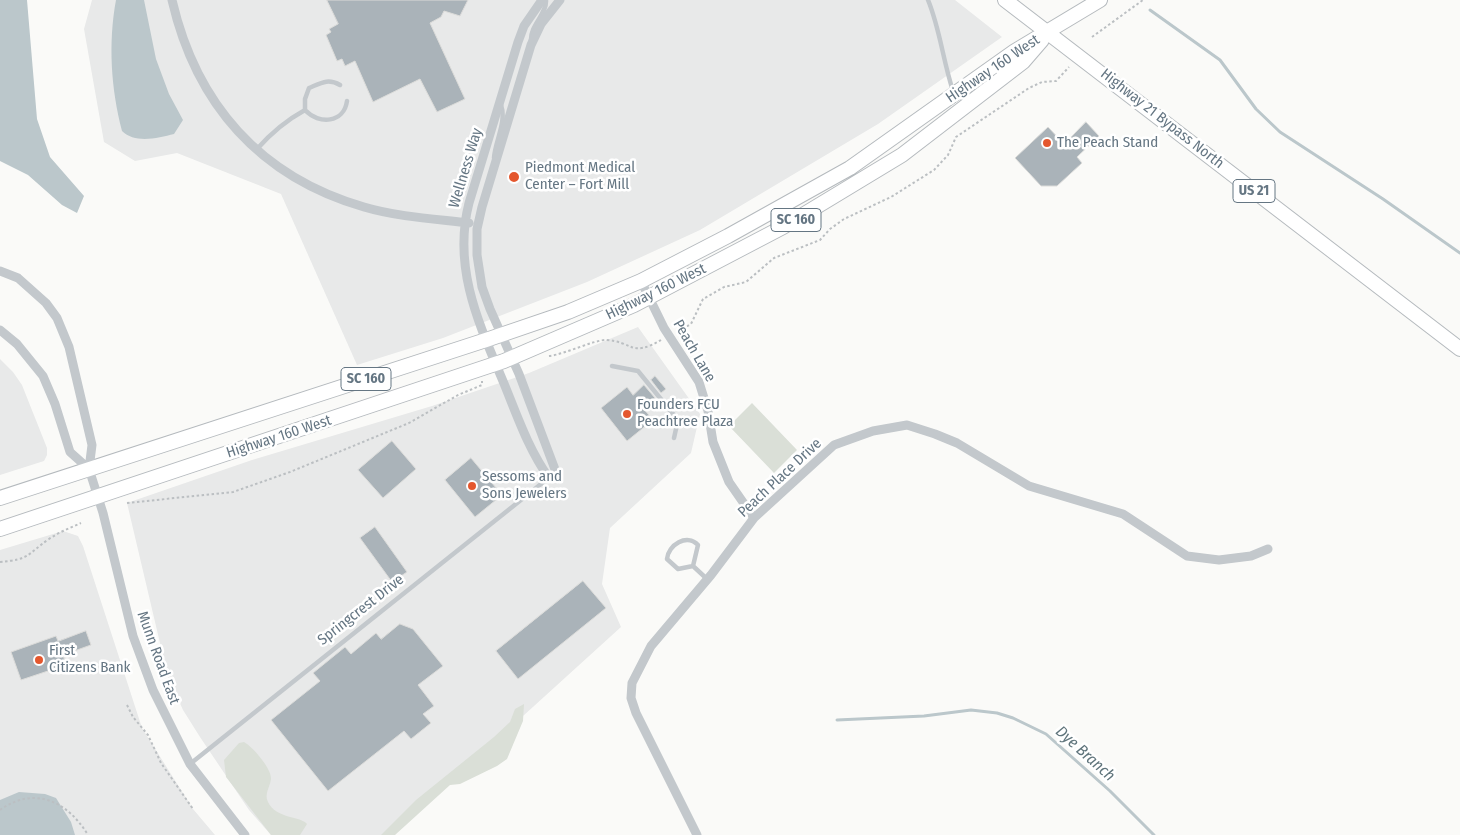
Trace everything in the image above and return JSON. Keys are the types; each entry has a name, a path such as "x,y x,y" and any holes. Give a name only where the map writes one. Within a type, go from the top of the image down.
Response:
{"main road":[{"name":"Highway 21 Bypass North","path":"1005,0 1460,349"},
{"name":"SC 160","path":"1049,32 1100,0"},
{"name":"Highway 160 West","path":"0,498 504,340 641,281 728,236 850,168 1015,51 1049,32"},
{"name":"Highway 160 West","path":"0,529 496,364 648,297 783,227 902,155 1023,62 1049,32"}],"street":[{"path":"172,0 183,40 207,89 222,114 256,150 279,169 327,195 386,212 478,225"},
{"name":"Wellness Way","path":"488,345 476,315 466,280 464,223 524,26 544,0"},
{"name":"Wellness Way","path":"504,340 490,309 478,270 478,225 531,45 541,24 560,0"},
{"path":"511,65 523,68"},
{"path":"0,271 18,278 46,303 56,318 69,347 92,445 89,469"},
{"name":"Peach Lane","path":"641,281 669,336 699,382 708,411 713,442 729,482 754,518"},
{"path":"0,330 17,344 43,376 55,404 70,452 89,469"},
{"path":"504,340 553,475"},
{"path":"488,345 534,456 553,475"},
{"name":"Peach Place Drive","path":"697,835 636,713 631,698 632,683 651,646 707,579 754,518 834,445 872,431 907,426 957,443 1029,486 1123,514 1187,556 1219,560 1251,556 1268,549"},
{"name":"Munn Road East","path":"89,469 99,497 133,636 153,690 190,764 224,811 245,835"}],"lane":[{"path":"531,45 533,27 546,5 544,0"},
{"path":"928,0 936,19 948,74 955,94"},
{"path":"340,85 334,81 324,81 309,88 305,99 305,110 311,116 328,120 340,115 346,108 347,100"},
{"path":"493,170 496,143 503,118 500,103"},
{"path":"256,150 273,130 284,121 305,110"},
{"path":"612,366 638,371 678,420 674,438"},
{"name":"Springcrest Drive","path":"190,764 553,475"},
{"path":"684,539 690,539 698,545 694,566 678,569 667,559 672,548 684,539"},
{"path":"694,566 707,579"}],"path":[{"path":"1092,37 1143,0"},
{"path":"543,358 563,354 607,340 639,350 650,347 691,324 703,299 724,286 746,282 774,258 820,240 830,229 844,219 891,197 934,170 948,155 956,137 1029,88 1042,82 1056,81 1069,67"},
{"path":"127,503 233,492 290,472 409,423 458,395 482,385 482,382"},
{"path":"0,562 21,559 31,555 48,540 81,523"},
{"path":"127,705 133,717 148,735 161,763 193,810"},
{"path":"0,810 19,800 51,800 67,809 88,835"}],"shaded area":[{"path":"0,0 27,0 37,119 50,157 84,196 77,213 62,205 28,175 0,161"},
{"name":"Piedmont Medical Center – Fort Mill","path":"92,0 955,0 1002,37 878,124 700,230 587,282 443,338 357,365 281,194 177,153 135,161 104,142 84,29"},
{"path":"116,0 144,0 156,59 169,94 183,120 174,134 140,139 133,138 122,131 115,99 111,49"},
{"path":"638,327 700,414 691,453 610,528 602,584 621,627 392,835 271,835 249,810 200,737 183,710 168,677 127,503 252,460 432,406 529,373"},
{"path":"0,359 13,372 22,385 47,448 47,455 44,461 0,475"},
{"path":"752,403 797,450 774,473 729,426"},
{"path":"63,531 78,536 83,546 142,728 193,809 215,835 0,835 0,550"},
{"path":"524,704 523,721 507,759 460,784 450,785 395,835 381,835 416,800 494,737 510,722 515,709"},
{"path":"244,742 257,753 270,775 268,802 282,814 304,821 307,824 300,835 271,835 226,777 224,760 239,743"},
{"path":"19,792 45,794 56,798 71,822 75,835 0,835 0,800"}],"building":[{"path":"327,0 468,0 460,16 444,11 441,17 430,23 465,99 437,112 420,79 373,102 355,61 345,66 342,59 337,61 326,35 331,32 329,29 338,24"},
{"name":"The Peach Stand","path":"1086,122 1099,136 1077,157 1082,163 1057,186 1041,186 1015,158 1048,127 1064,144"},
{"path":"655,376 666,389 661,393 651,380"},
{"name":"Founders FCU Peachtree Plaza","path":"644,385 655,398 643,408 653,420 627,441 601,408 627,387 633,395"},
{"path":"392,441 416,469 383,498 358,470"},
{"path":"471,458 502,495 475,517 445,480"},
{"path":"375,527 407,572 392,582 360,538"},
{"path":"583,581 606,608 518,679 496,651"},
{"path":"400,624 413,629 443,666 418,685 434,706 423,714 431,723 411,739 404,731 328,791 271,720 320,681 313,673 345,647 351,654 376,633 381,639"},
{"name":"First Citizens Bank","path":"86,631 91,645 63,655 66,665 21,680 11,652 56,636 58,641"}],"waterway":[{"path":"1150,10 1220,60 1256,109 1280,132 1383,199 1460,253"},
{"name":"Dye Branch","path":"837,720 924,716 971,710 997,713 1013,718 1046,734 1110,791 1154,835"}],"place":[{"name":"The Peach Stand","path":"1047,143"},
{"name":"Piedmont Medical Center – Fort Mill","path":"514,177"},
{"name":"Founders FCU Peachtree Plaza","path":"627,414"},
{"name":"Sessoms and Sons Jewelers","path":"472,486"},
{"name":"First Citizens Bank","path":"39,660"}]}
